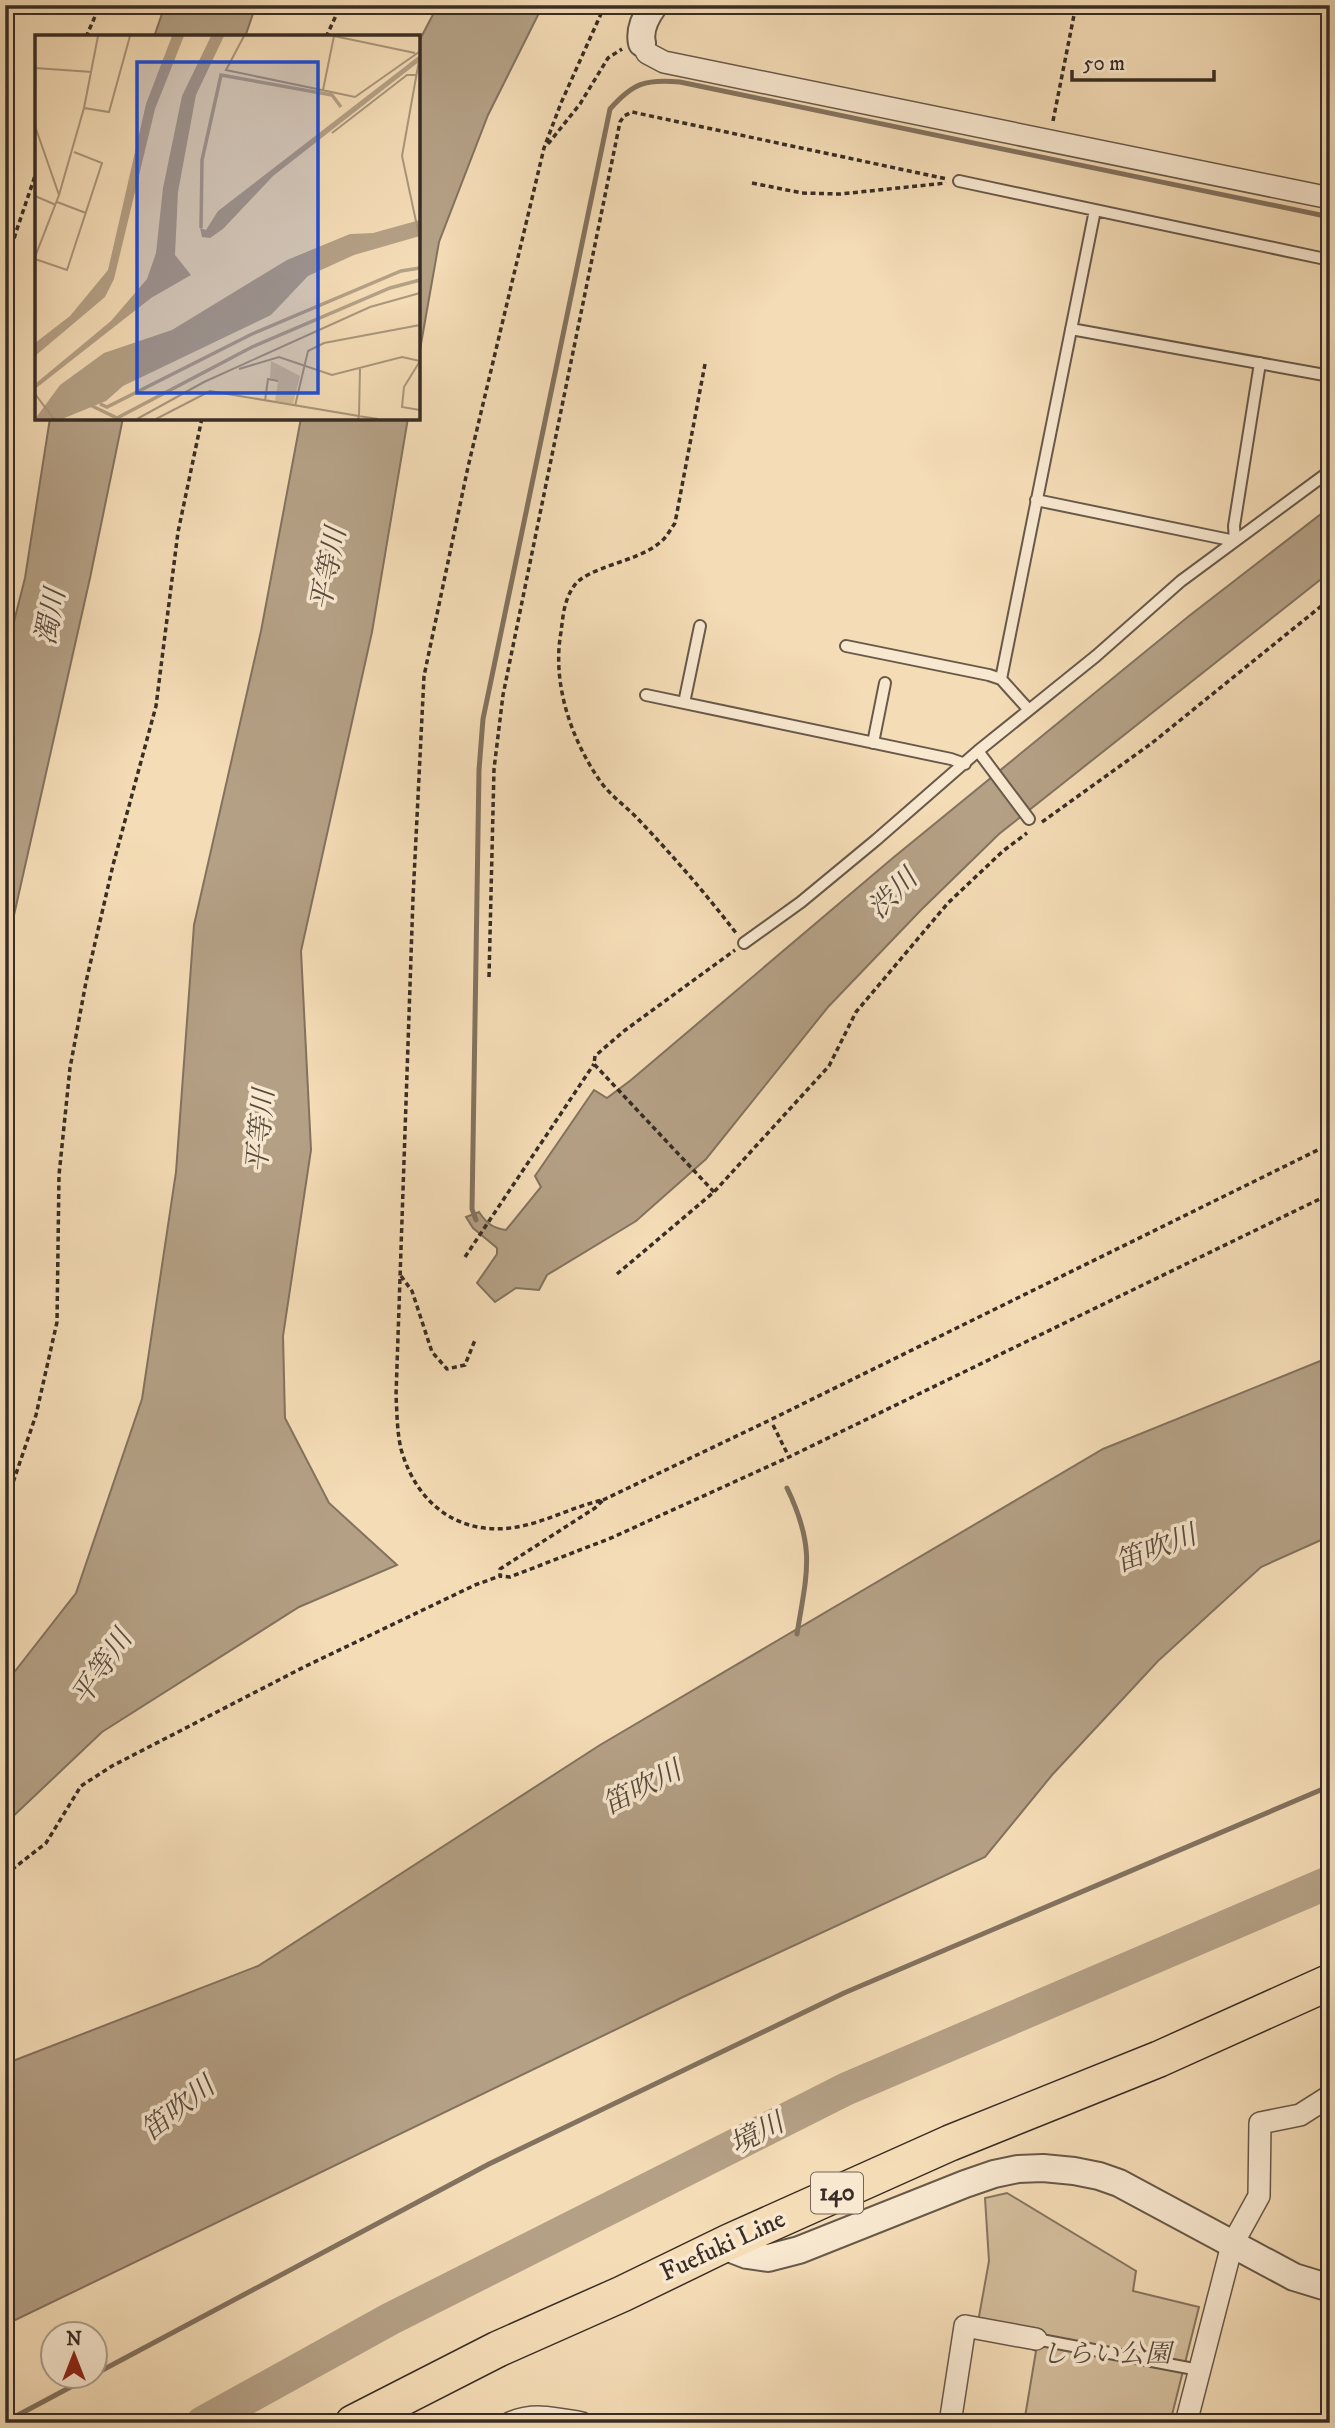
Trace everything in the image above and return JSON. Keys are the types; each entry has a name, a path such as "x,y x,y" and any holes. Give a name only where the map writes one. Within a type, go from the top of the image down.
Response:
{"highway":[{"name":"Fuefuki Line","path":"353,2423 498,2349 622,2294 729,2242 950,2143 1159,2059 1330,1982"}],"street":[{"path":"654,5 640,36 647,52 664,62 1330,198"},
{"path":"1186,2423 1233,2245 1259,2196 1260,2123 1300,2115 1330,2096"},
{"path":"729,2242 734,2250 768,2258 799,2250 984,2177 1018,2169 1043,2168 1098,2176 1119,2183 1294,2277 1330,2288"},
{"path":"950,2423 965,2326 1036,2339"},
{"path":"510,2423 540,2416 582,2423"}],"lane":[{"path":"959,181 1330,260"},
{"path":"1001,679 1095,210"},
{"path":"1071,329 1330,376"},
{"path":"1235,541 1234,526 1260,363"},
{"path":"744,943 812,893 965,764 981,756 1029,710 1096,656 1181,581 1330,471"},
{"path":"1036,500 1235,541"},
{"path":"684,703 700,626"},
{"path":"846,646 1001,679 1029,710"},
{"path":"873,743 885,683"},
{"path":"646,695 965,764"},
{"path":"981,756 1029,819"},
{"path":"1036,2339 1199,2370"}],"path":[{"path":"87,35 100,5"},
{"path":"327,35 341,5"},
{"path":"605,5 544,148 471,454 424,676 413,898 396,1395 401,1448 412,1477 426,1498 441,1511 459,1522 479,1528 497,1530 520,1527 603,1500 1330,1144"},
{"path":"1049,140 1076,5"},
{"path":"544,148 580,104 608,58 624,48 642,43"},
{"path":"489,977 494,769 503,695 620,122 624,116 632,113 959,181"},
{"path":"5,271 35,176"},
{"path":"752,183 802,193 840,194 959,181"},
{"path":"465,1257 594,1064 595,1056 624,1031 744,943 638,819 599,780 582,750 560,691 558,649 566,600 575,584 585,575 631,559 660,544 675,523 705,364"},
{"path":"5,1506 36,1415 57,1322 59,1175 70,1068 110,878 156,706 178,532 202,420"},
{"path":"617,1274 714,1192 828,1066 856,1012 957,894 1003,851 1152,743 1330,599"},
{"path":"594,1064 714,1192"},
{"path":"5,1875 46,1843 81,1786 111,1766 306,1666 474,1585 500,1576 510,1577 611,1538 789,1457 1330,1194"},
{"path":"400,1275 412,1291 432,1352 447,1369 465,1365 475,1340"},
{"path":"773,1425 789,1457"},
{"path":"500,1576 500,1569 595,1508 603,1500"}],"green space":[{"name":"しらい公園","path":"1007,2193 1136,2271 1133,2291 1199,2307 1170,2423 1024,2423 1036,2351 978,2322 989,2261 985,2198"}],"water":[{"path":"165,5 256,5 246,35 155,35"},
{"path":"438,5 543,5 488,115 439,242 420,350 420,39"},
{"name":"濁川","path":"50,420 123,420 5,955 5,657 25,578"},
{"name":"平等川","path":"301,420 408,420 372,632 301,951 311,1150 283,1336 285,1418 329,1503 397,1565 299,1607 102,1732 5,1824 5,1684 76,1593 142,1399 176,1172 194,925 261,631"},
{"name":"渋川","path":"1330,507 1330,572 999,834 828,1007 706,1159 636,1221 547,1275 539,1290 516,1288 495,1302 477,1283 497,1254 497,1248 473,1228 466,1217 479,1212 491,1225 506,1230 541,1187 535,1176 594,1090 607,1098 631,1080 894,857 1189,616"},
{"name":"笛吹川","path":"1330,1357 1330,1536 1261,1567 1158,1661 1052,1775 985,1857 683,1997 5,2325 5,2064 258,1966 600,1745 1103,1449"}],"waterway":[{"path":"476,1220 472,1209 479,770 483,719 610,109 626,93 640,85 658,81 680,82 1330,217"},
{"path":"787,1488 806,1544 806,1576 797,1634"},
{"path":"5,2422 489,2164 844,1993 1330,1786"},
{"name":"境川","path":"202,2423 390,2319 846,2089 1330,1882"}]}
